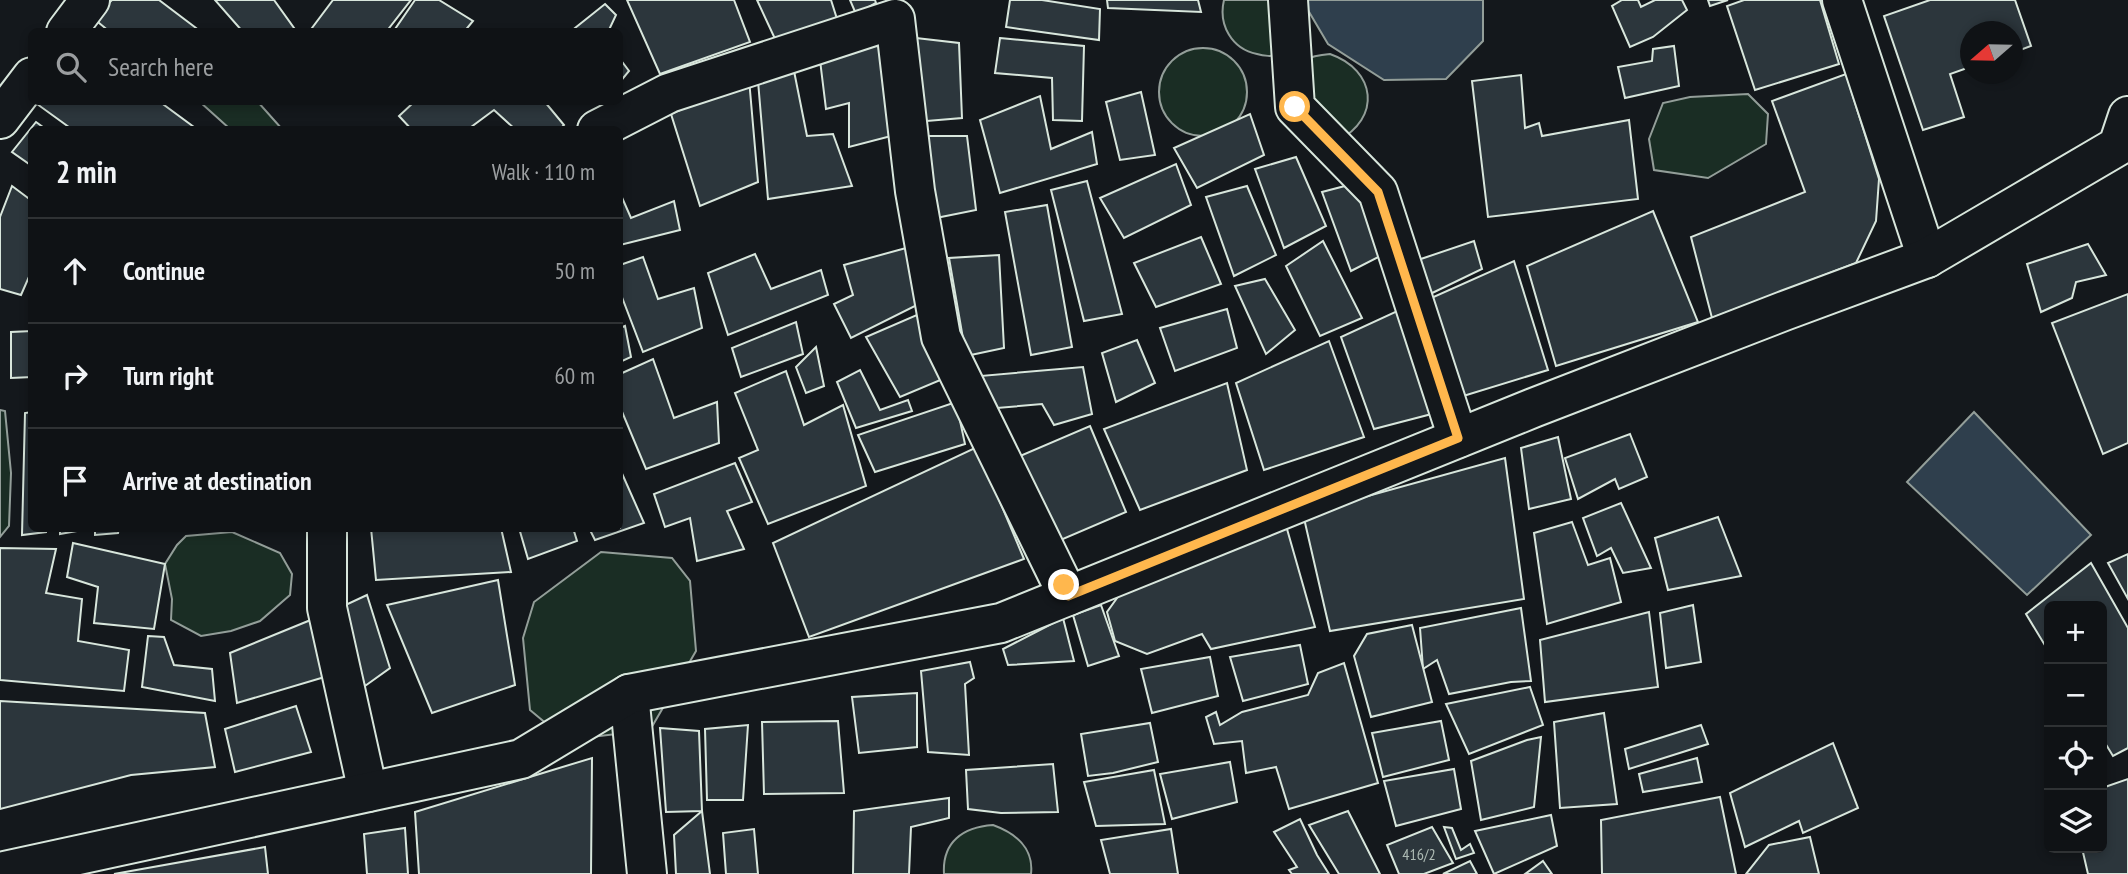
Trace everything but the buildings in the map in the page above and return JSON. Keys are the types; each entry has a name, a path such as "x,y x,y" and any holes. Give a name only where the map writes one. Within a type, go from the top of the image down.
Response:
{"street":[{"path":"69,28 90,0"},
{"path":"1288,0 1295,107 1378,192 1458,438"},
{"path":"1842,0 1927,258"},
{"path":"605,126 668,93 895,19 915,191 942,337 1068,596"},
{"path":"0,119 28,82"},
{"path":"0,872 521,758 629,694 1001,623 1458,438 1759,320 1927,258 2118,146 2128,116"},
{"path":"327,532 327,608 368,792"},
{"path":"629,694 647,874"}],"green space":[{"path":"1224,0 1308,0 1309,14 1304,26 1284,50 1274,56 1262,55 1240,47 1229,34 1223,18"},
{"path":"1203,48 1220,52 1234,61 1243,75 1247,92 1243,109 1234,123 1220,132 1203,136 1186,132 1172,123 1163,109 1159,92 1163,75 1172,61 1186,52"},
{"path":"1330,54 1357,71 1368,95 1367,108 1361,120 1352,131 1337,141 1283,81 1303,61"},
{"path":"1748,94 1768,114 1766,144 1708,178 1654,170 1649,139 1663,103 1690,97"},
{"path":"203,105 261,105 279,126 227,126"},
{"path":"0,410 5,411 11,473 9,526 0,537"},
{"path":"232,532 280,553 292,574 290,595 260,621 231,631 201,636 171,620 172,599 165,564 186,536"},
{"path":"601,552 672,558 690,581 696,651 650,730 566,740 530,710 523,638 534,602"},
{"path":"993,825 1009,832 1026,849 1031,874 944,874 947,853 957,838 972,829"}],"water":[{"path":"1302,0 1483,0 1483,41 1446,79 1384,80 1328,44"},
{"path":"1974,412 2091,535 2027,595 1907,482"}],"route":[{"path":"1064,585 1068,596 1458,438 1378,192 1295,107"}]}
